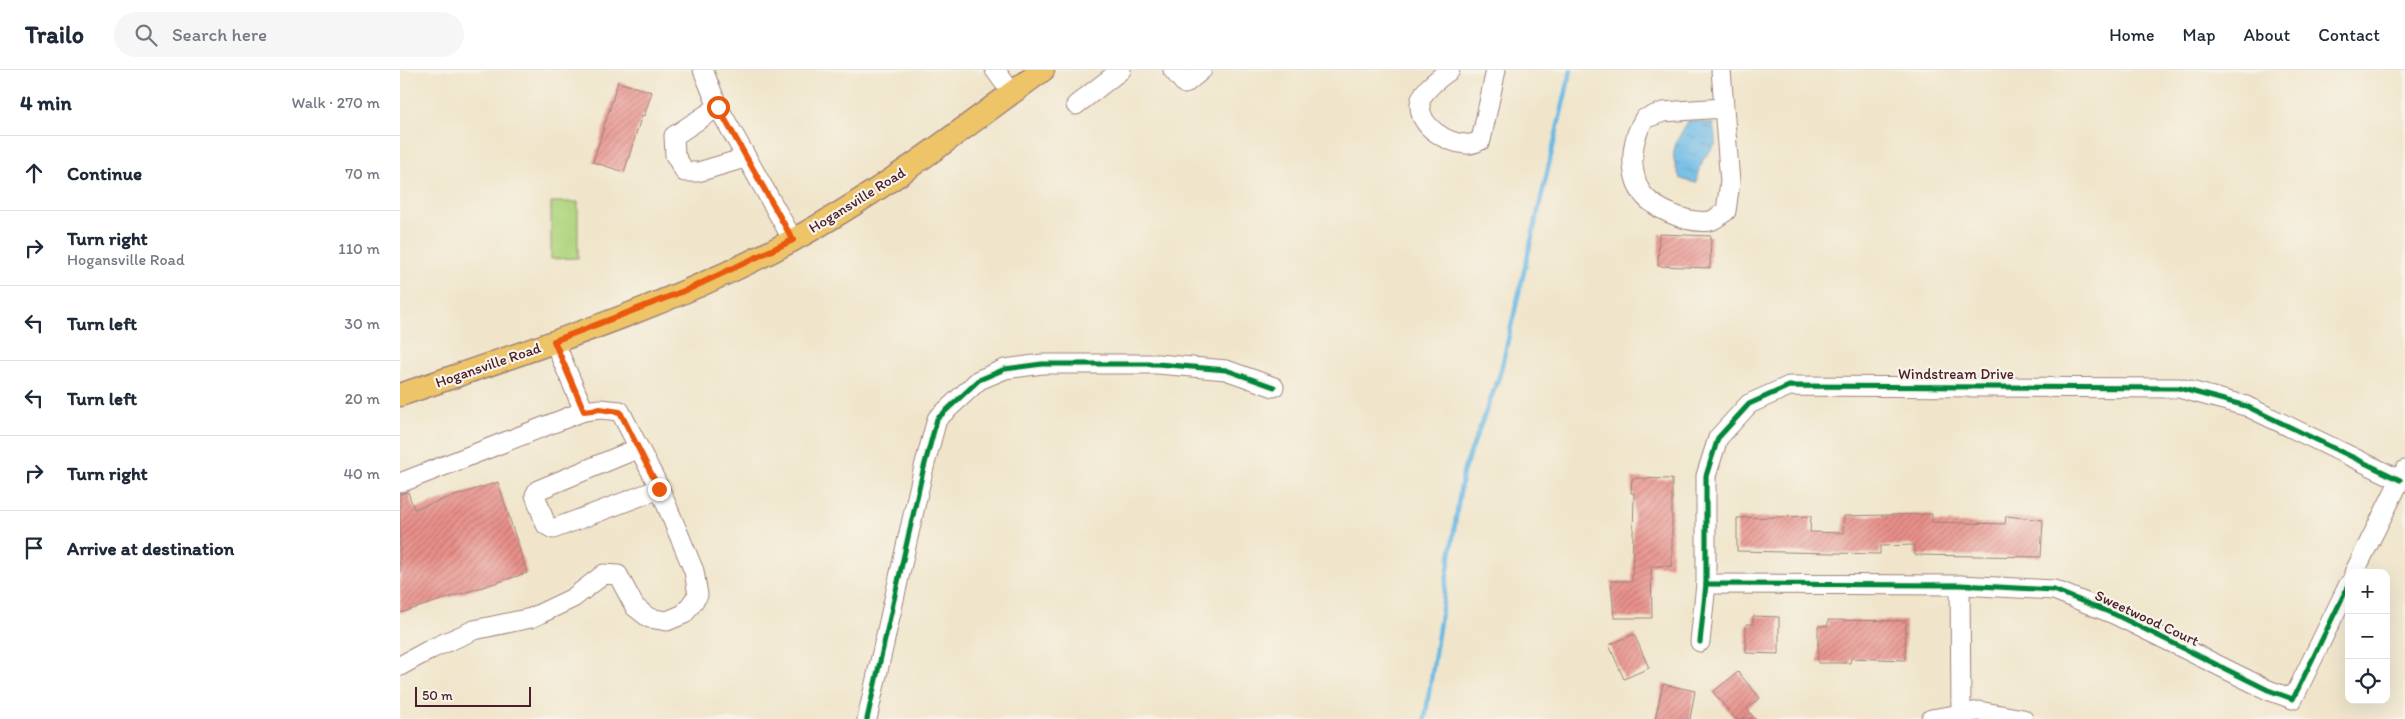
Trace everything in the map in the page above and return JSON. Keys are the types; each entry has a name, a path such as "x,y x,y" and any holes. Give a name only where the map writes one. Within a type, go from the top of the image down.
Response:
{"main road":[{"name":"Hogansville Road","path":"400,395 554,341 689,289 793,240 864,198 1044,70"}],"street":[{"path":"703,70 718,107 745,158 793,240"},
{"path":"995,70 1012,93"},
{"path":"1076,105 1121,70"},
{"path":"1173,70 1185,84 1202,70"},
{"path":"1450,70 1426,90 1420,104 1425,122 1443,138 1468,145 1481,140 1496,70"},
{"path":"1721,70 1730,182 1726,210 1712,221 1686,220 1647,200 1638,186 1633,156 1635,134 1644,119 1663,112 1724,108"},
{"path":"718,107 674,136 676,155 685,172 698,172 745,158"},
{"path":"554,341 584,411"},
{"path":"867,719 923,471 937,419 954,401 979,380 1005,369 1042,364 1158,364 1226,370 1274,387"},
{"name":"Windstream Drive","path":"1700,642 1706,584 1706,476 1718,438 1750,404 1789,386 2179,388 2246,406 2402,475"},
{"path":"400,483 584,411 600,409 620,412 659,489 694,571 698,595 684,614 667,621 649,618 635,607 618,575 604,574 573,598 531,618 474,630 400,666"},
{"path":"639,448 538,490 536,495 546,526 553,529 659,489"},
{"path":"2356,569 2402,475"},
{"name":"Sweetwood Court","path":"1706,584 1960,585 2054,590 2116,615 2268,690 2293,699 2345,592"},
{"path":"1960,585 1960,714"},
{"path":"1932,719 1979,711 2023,719"}],"green space":[{"path":"551,202 578,202 578,258 551,259"}],"water":[{"path":"1689,120 1713,124 1716,144 1703,159 1696,183 1681,179 1674,162 1674,148"}],"building":[{"path":"618,82 652,92 644,116 642,115 624,172 593,162"},
{"path":"1659,234 1711,236 1710,268 1658,266"},
{"path":"1632,478 1672,479 1672,566 1651,566 1652,618 1614,618 1611,581 1632,581 1634,493 1631,493"},
{"path":"498,482 527,573 400,613 400,494 408,492 414,509"},
{"path":"1932,514 1932,522 2005,524 2006,516 2043,520 2041,557 1915,555 1914,545 1880,546 1880,554 1737,551 1737,518 1811,516 1810,532 1843,533 1844,516"},
{"path":"1753,616 1779,617 1779,654 1746,653 1746,624 1753,624"},
{"path":"1828,620 1906,621 1905,660 1851,658 1850,663 1818,663 1818,626 1828,626"},
{"path":"1634,634 1649,668 1624,679 1609,645"},
{"path":"1738,672 1760,698 1747,709 1755,719 1735,719 1713,692"},
{"path":"1663,684 1695,691 1690,719 1655,719"}],"waterway":[{"path":"1425,719 1463,472 1500,374 1571,70"}],"cycle path":[{"path":"867,719 923,471 937,419 979,380 1005,369 1042,364 1158,364 1226,370 1274,387"},
{"path":"1700,642 1706,584 1706,476 1718,438 1749,404 1789,386 2179,388 2246,406 2400,480"},
{"path":"1706,584 1960,585 2054,590 2116,615 2268,690 2293,699 2345,592"}],"route":[{"path":"659,489 620,412 600,409 584,411 554,341 600,325 689,289 793,240 745,158 718,107"}]}
